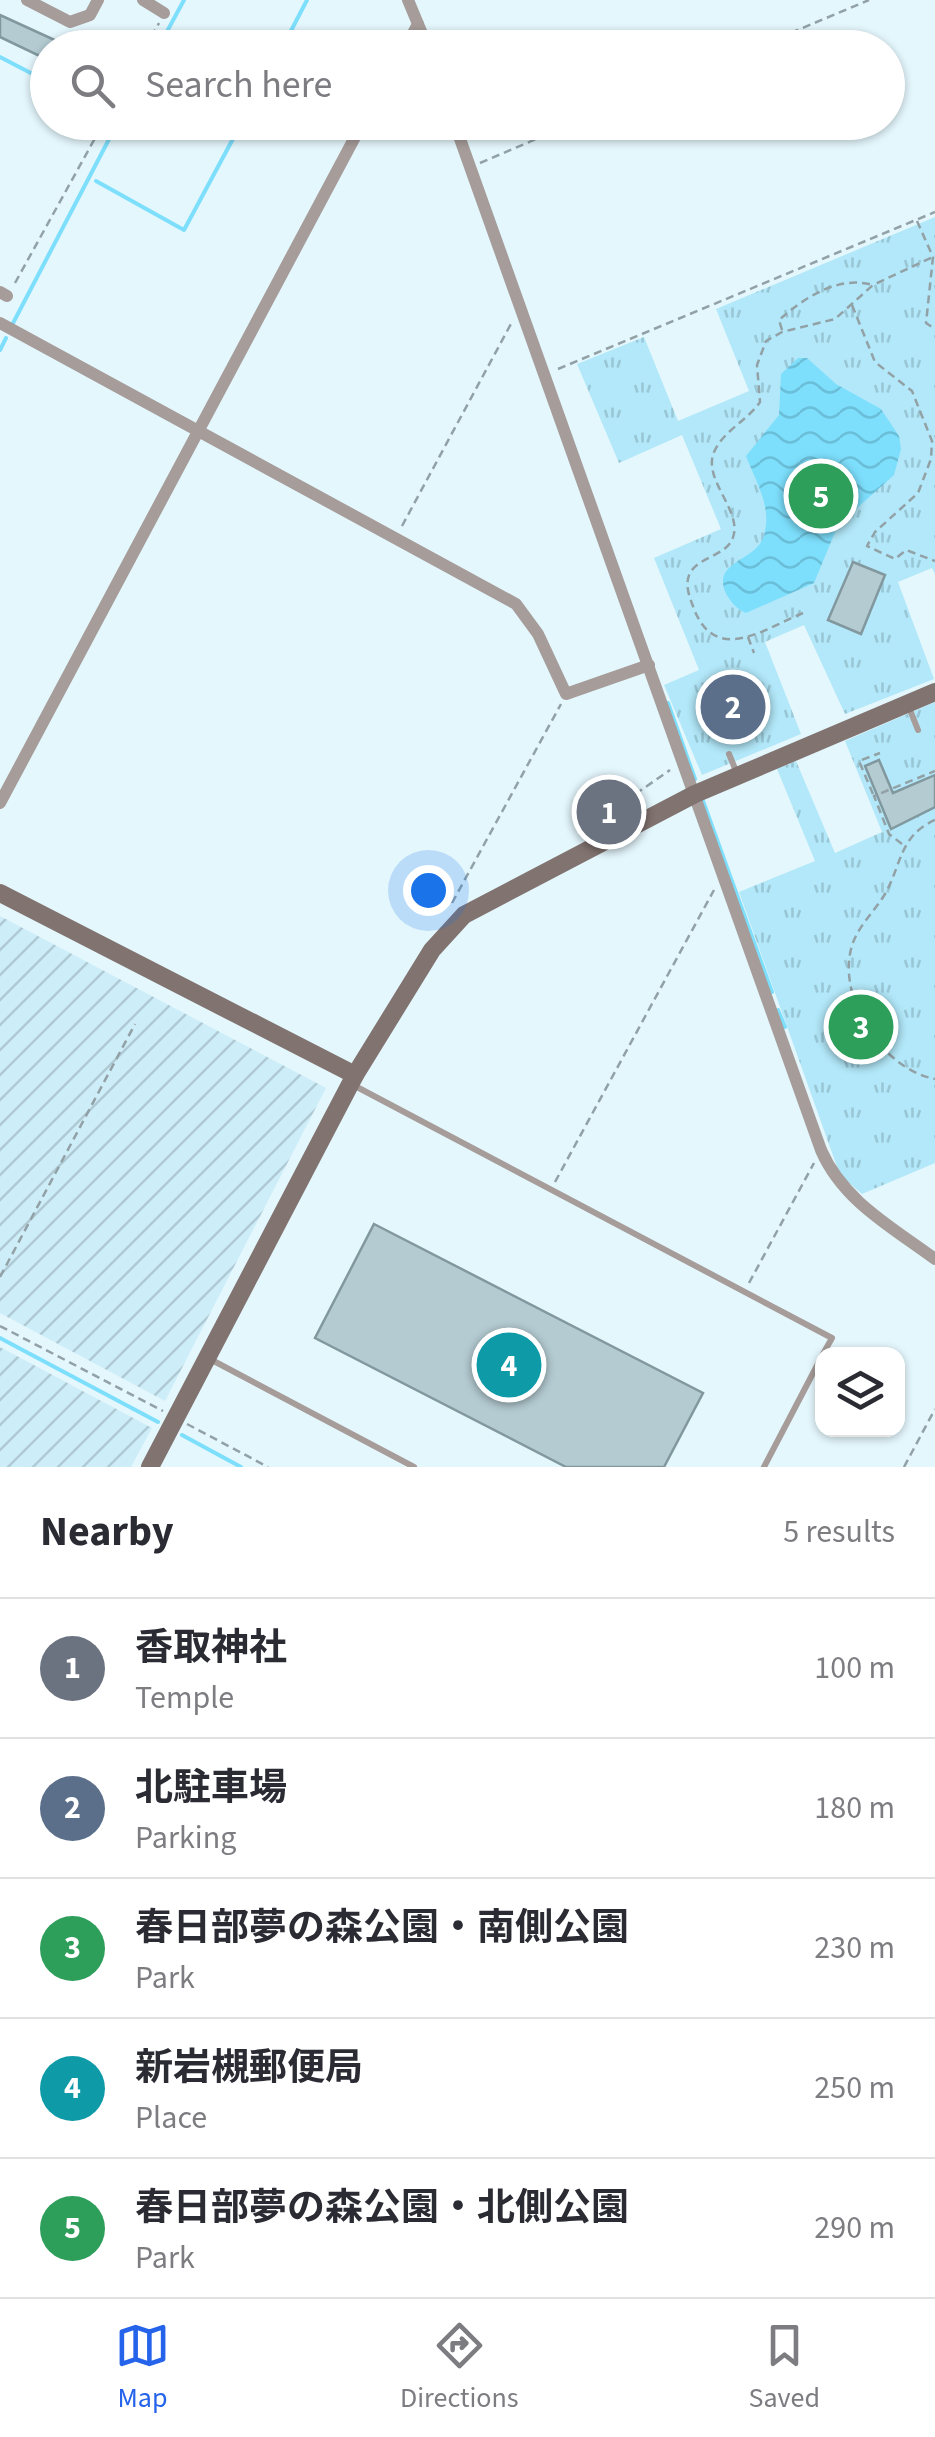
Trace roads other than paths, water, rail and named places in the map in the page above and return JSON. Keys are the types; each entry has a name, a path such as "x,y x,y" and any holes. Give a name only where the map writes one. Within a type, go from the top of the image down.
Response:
{"street":[{"path":"28,0 70,22 90,15 98,0"},
{"path":"143,0 164,13"},
{"path":"408,0 420,30"},
{"path":"415,30 418,24"},
{"path":"0,804 353,140"},
{"path":"460,140 822,1150 834,1178 852,1196 935,1259"},
{"path":"0,323 516,604 538,634 566,694 648,665"},
{"path":"150,1467 353,1080 432,950 464,915 696,794 935,692"},
{"path":"0,893 353,1080"}],"lane":[{"path":"908,704 918,730"},
{"path":"729,754 738,776"},
{"path":"353,1080 746,1289 832,1338 827,1347"},
{"path":"207,1357 414,1467"},
{"path":"764,1467 815,1370"}],"water":[{"path":"798,358 807,358 836,384 881,409 899,436 901,449 894,475 838,525 814,583 746,613 730,601 723,581 728,569 759,544 765,531 764,502 746,456 779,415 781,374"}],"waterway":[{"path":"168,30 184,0"},
{"path":"291,30 307,0"},
{"path":"0,57 30,73"},
{"path":"11,327 109,140"},
{"path":"96,181 184,230 232,140"},
{"path":"0,350 6,338"},
{"path":"668,703 695,779"},
{"path":"703,801 772,992"},
{"path":"778,1010 785,1027"},
{"path":"0,1338 158,1422"},
{"path":"182,1435 241,1467"}],"place":[{"name":"春日部夢の森公園・北側公園","path":"821,496"},
{"name":"北駐車場","path":"733,707"},
{"name":"香取神社","path":"609,812"},
{"name":"春日部夢の森公園・南側公園","path":"861,1027"},
{"name":"新岩槻郵便局","path":"509,1365"}]}
